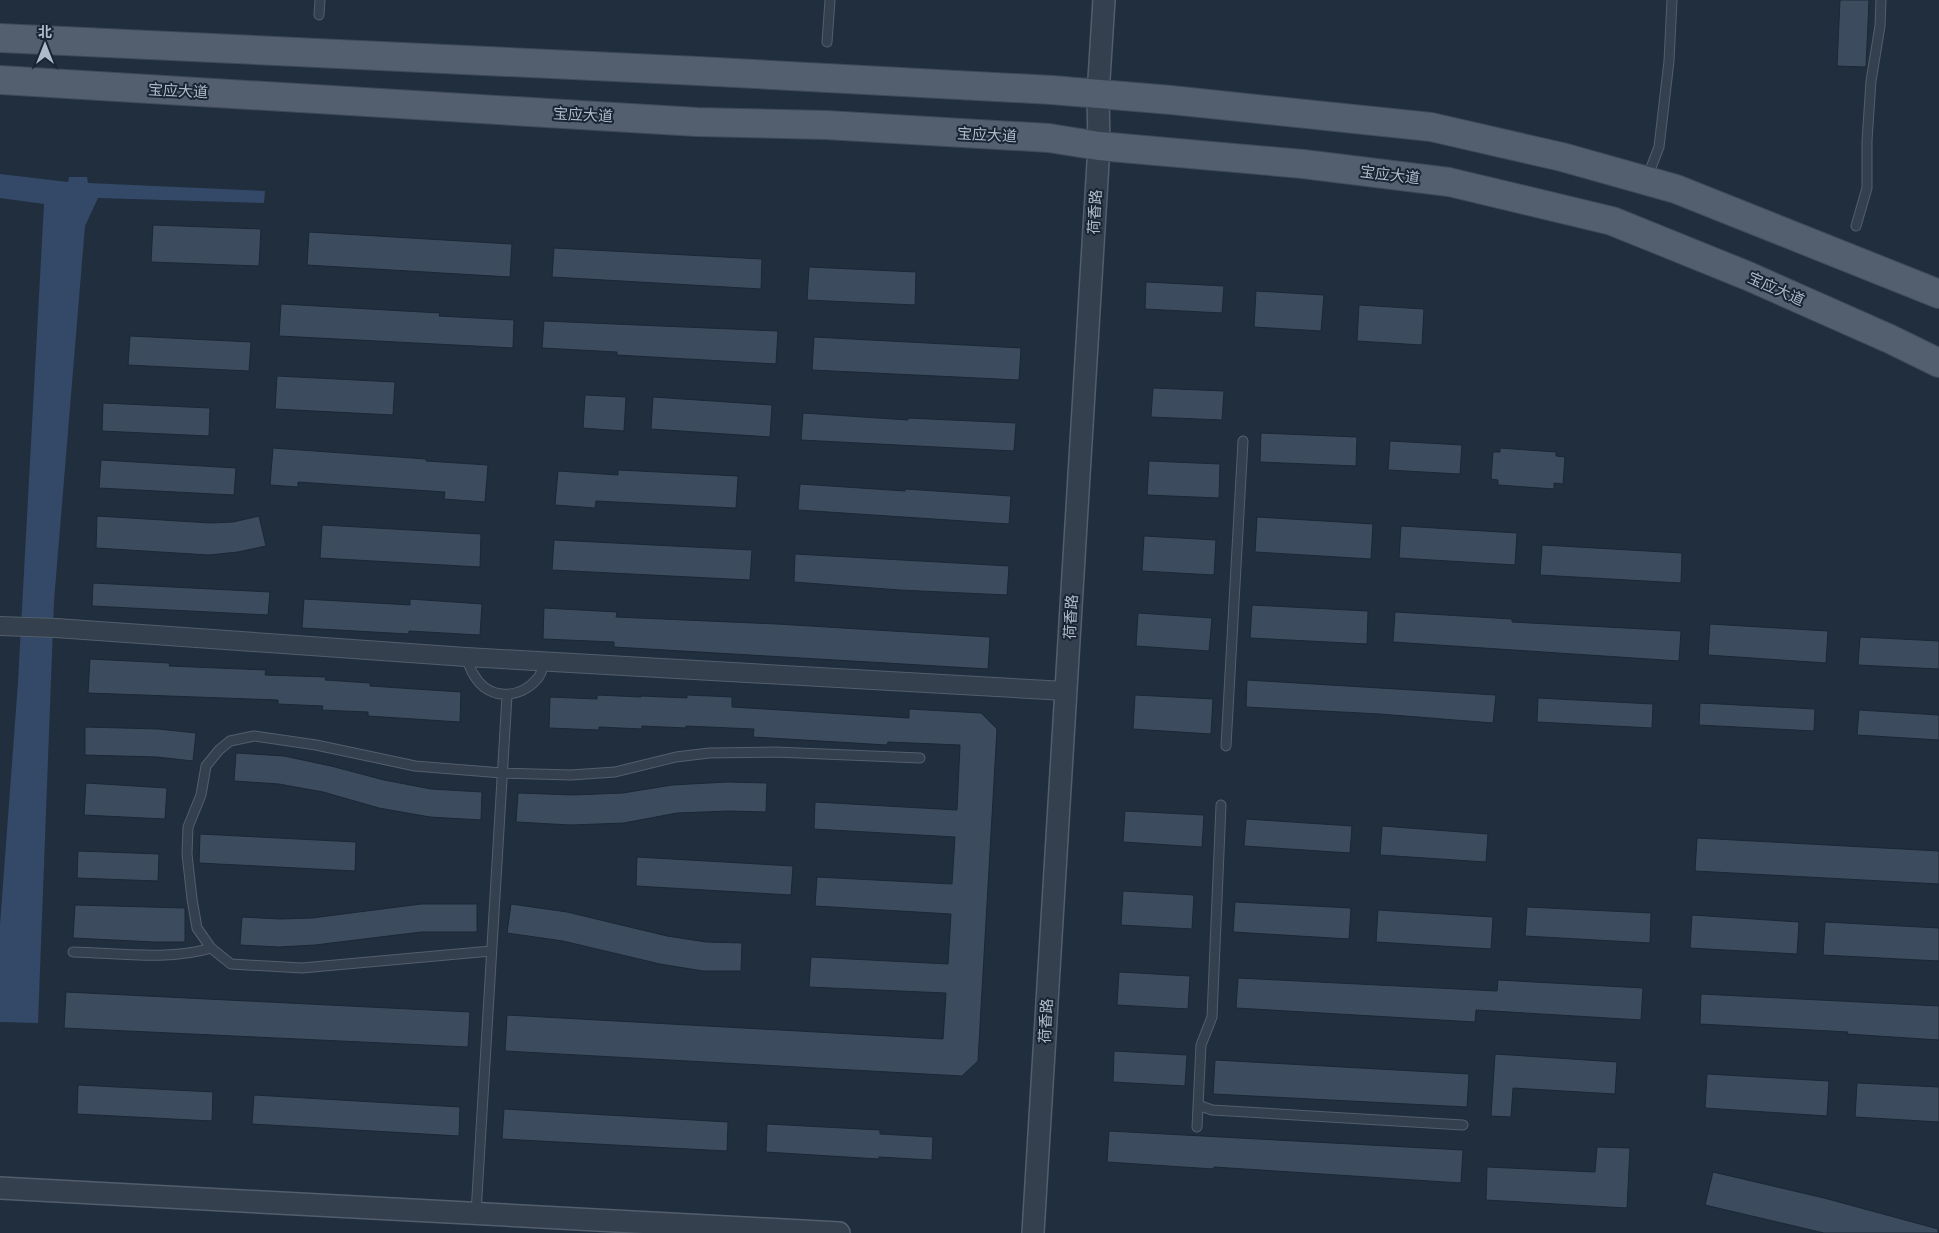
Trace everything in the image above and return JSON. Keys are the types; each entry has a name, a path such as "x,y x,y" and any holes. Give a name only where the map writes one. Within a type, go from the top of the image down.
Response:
{"main road":[{"path":"0,38 861,80 1171,100 1430,127 1562,157 1676,189 1939,294"},
{"name":"宝应大道","path":"0,80 697,122 826,125 1049,138 1099,146 1303,164 1449,182 1612,221 1757,280 1939,363"}],"street":[{"name":"荷香路","path":"1033,1233 1099,146 1098,95 1104,0"},
{"path":"5,627 56,628 545,662 1066,691"},
{"path":"0,1188 839,1233"}],"lane":[{"path":"319,15 320,0"},
{"path":"827,42 830,0"},
{"path":"1646,181 1659,147 1669,61 1672,0"},
{"path":"1856,226 1867,188 1867,141 1871,81 1880,26 1881,0"},
{"path":"1226,746 1243,441"},
{"path":"466,657 474,676 486,688 496,694 507,696 526,688 538,678 545,662"},
{"path":"476,1213 507,696"},
{"path":"491,952 302,968 231,964 211,948 197,928 187,854 188,827 201,795 206,766 219,750 230,741 254,736 316,745 415,766 502,773 571,775 615,772 676,757 709,753 775,752 920,758"},
{"path":"1197,1127 1201,1044 1212,1017 1221,804"},
{"path":"74,952 166,955 196,953 211,948"},
{"path":"1198,1105 1212,1110 1463,1125"}],"water":[{"path":"0,174 68,182 69,177 87,177 88,183 265,191 264,203 98,198 85,226 54,601 38,1023 0,1022 0,925 18,682 44,204 0,198"}],"building":[{"path":"1840,0 1869,0 1866,67 1837,66"},
{"path":"153,225 261,229 259,266 151,262"},
{"path":"309,232 512,244 510,277 307,265"},
{"path":"554,248 762,259 761,289 552,277"},
{"path":"809,267 916,272 915,305 807,300"},
{"path":"1146,282 1224,286 1222,313 1145,309"},
{"path":"1256,291 1324,295 1321,331 1254,327"},
{"path":"281,304 440,313 439,316 514,320 513,348 279,336"},
{"path":"1359,305 1424,309 1422,345 1357,341"},
{"path":"544,321 778,331 776,364 617,355 617,352 542,348"},
{"path":"130,336 251,342 249,371 128,365"},
{"path":"814,337 1021,348 1019,380 812,370"},
{"path":"277,376 395,382 393,415 275,409"},
{"path":"1153,388 1224,391 1222,420 1151,417"},
{"path":"585,395 626,397 624,431 583,428"},
{"path":"653,397 772,405 770,437 651,429"},
{"path":"103,403 210,408 209,436 102,431"},
{"path":"803,413 908,420 908,418 1016,423 1014,451 801,440"},
{"path":"1261,433 1357,437 1356,466 1260,462"},
{"path":"1390,441 1462,445 1460,474 1388,470"},
{"path":"273,448 488,465 485,502 444,499 445,492 298,482 298,487 270,485"},
{"path":"1500,448 1556,452 1556,456 1565,457 1563,484 1554,483 1554,489 1498,485 1498,480 1491,479 1493,452 1500,452"},
{"path":"101,460 236,468 234,495 99,488"},
{"path":"1149,461 1220,464 1219,498 1147,495"},
{"path":"618,470 738,476 736,508 596,501 595,508 555,505 558,471 618,475"},
{"path":"800,484 1011,496 1009,524 798,510"},
{"path":"97,516 211,523 233,522 259,516 266,546 238,552 209,555 96,548"},
{"path":"1257,517 1373,524 1371,559 1255,552"},
{"path":"322,525 481,534 480,567 320,558"},
{"path":"1401,526 1517,533 1515,565 1399,558"},
{"path":"1144,536 1216,540 1214,575 1142,571"},
{"path":"554,540 752,550 750,580 552,570"},
{"path":"1542,545 1682,553 1681,583 1540,575"},
{"path":"795,554 1009,566 1007,595 900,590 794,582"},
{"path":"93,583 270,592 268,615 92,606"},
{"path":"304,599 410,605 410,599 482,604 480,635 409,631 409,634 302,628"},
{"path":"1252,605 1368,611 1367,644 1250,638"},
{"path":"544,608 617,612 616,617 777,624 990,637 988,669 614,647 614,642 543,639"},
{"path":"1395,612 1512,619 1512,622 1681,631 1679,661 1393,642"},
{"path":"1138,613 1212,618 1209,651 1136,646"},
{"path":"1710,624 1828,631 1826,663 1708,655"},
{"path":"1860,637 1939,641 1939,669 1858,665"},
{"path":"90,659 170,663 169,666 266,670 265,675 326,677 325,680 370,683 370,686 461,692 460,722 368,716 368,712 322,710 323,706 278,704 278,700 88,693"},
{"path":"1247,680 1496,695 1493,723 1380,714 1246,707"},
{"path":"597,695 687,698 687,695 732,697 732,707 909,718 909,709 981,713 997,729 978,1061 962,1076 505,1051 507,1015 943,1039 946,993 809,987 811,957 948,964 951,914 815,906 817,877 952,884 955,837 814,829 815,802 957,810 960,745 888,742 887,745 753,737 754,729 686,726 686,728 642,726 642,729 599,727 599,730 549,728 550,697 597,699"},
{"path":"1135,695 1213,699 1211,734 1133,729"},
{"path":"1538,698 1653,704 1652,728 1537,722"},
{"path":"1700,703 1815,709 1814,731 1699,725"},
{"path":"1859,710 1939,715 1939,740 1857,735"},
{"path":"85,727 158,729 196,733 193,761 157,757 85,755"},
{"path":"236,753 284,756 384,780 431,789 482,792 481,820 430,817 379,808 323,792 279,784 234,781"},
{"path":"728,782 767,783 766,812 677,813 624,823 571,825 516,822 518,793 573,795 623,793 672,785"},
{"path":"86,783 167,788 165,819 84,815"},
{"path":"1125,811 1204,815 1202,847 1123,842"},
{"path":"1246,819 1352,826 1350,853 1244,846"},
{"path":"1382,826 1488,834 1486,862 1380,855"},
{"path":"200,834 356,842 355,871 199,863"},
{"path":"1697,838 1939,851 1939,884 1695,871"},
{"path":"78,851 159,854 158,881 77,878"},
{"path":"637,857 793,866 791,895 636,886"},
{"path":"1123,891 1194,895 1192,929 1121,925"},
{"path":"1235,902 1351,908 1349,939 1233,932"},
{"path":"421,904 477,904 477,932 421,932 315,945 278,947 240,945 242,917 312,918"},
{"path":"511,904 567,912 667,936 706,942 742,943 741,971 703,971 660,964 563,941 507,933"},
{"path":"75,905 185,908 185,942 73,938"},
{"path":"1527,907 1651,913 1650,943 1525,936"},
{"path":"1378,910 1493,917 1491,949 1376,942"},
{"path":"1692,915 1799,922 1797,954 1690,948"},
{"path":"1825,922 1939,928 1939,961 1823,955"},
{"path":"1119,972 1190,976 1188,1009 1117,1005"},
{"path":"1238,978 1497,991 1498,980 1643,988 1641,1020 1476,1010 1475,1022 1236,1008"},
{"path":"66,992 470,1012 468,1047 64,1028"},
{"path":"1701,994 1939,1006 1939,1040 1847,1034 1848,1032 1700,1024"},
{"path":"1114,1051 1187,1055 1185,1086 1113,1082"},
{"path":"1495,1054 1617,1062 1615,1094 1513,1088 1511,1117 1491,1116"},
{"path":"1215,1060 1469,1074 1467,1107 1213,1094"},
{"path":"1707,1074 1829,1081 1827,1116 1705,1108"},
{"path":"1857,1083 1939,1087 1939,1122 1855,1117"},
{"path":"78,1085 213,1092 212,1121 77,1114"},
{"path":"254,1095 460,1107 459,1136 252,1124"},
{"path":"504,1109 728,1122 727,1151 502,1139"},
{"path":"767,1124 880,1130 880,1134 933,1137 932,1160 879,1157 879,1159 766,1152"},
{"path":"1109,1131 1463,1150 1461,1183 1107,1162"},
{"path":"1597,1147 1630,1148 1627,1208 1486,1200 1487,1167 1595,1172"},
{"path":"1713,1172 1824,1198 1938,1229 1938,1233 1824,1233 1705,1205"}]}
